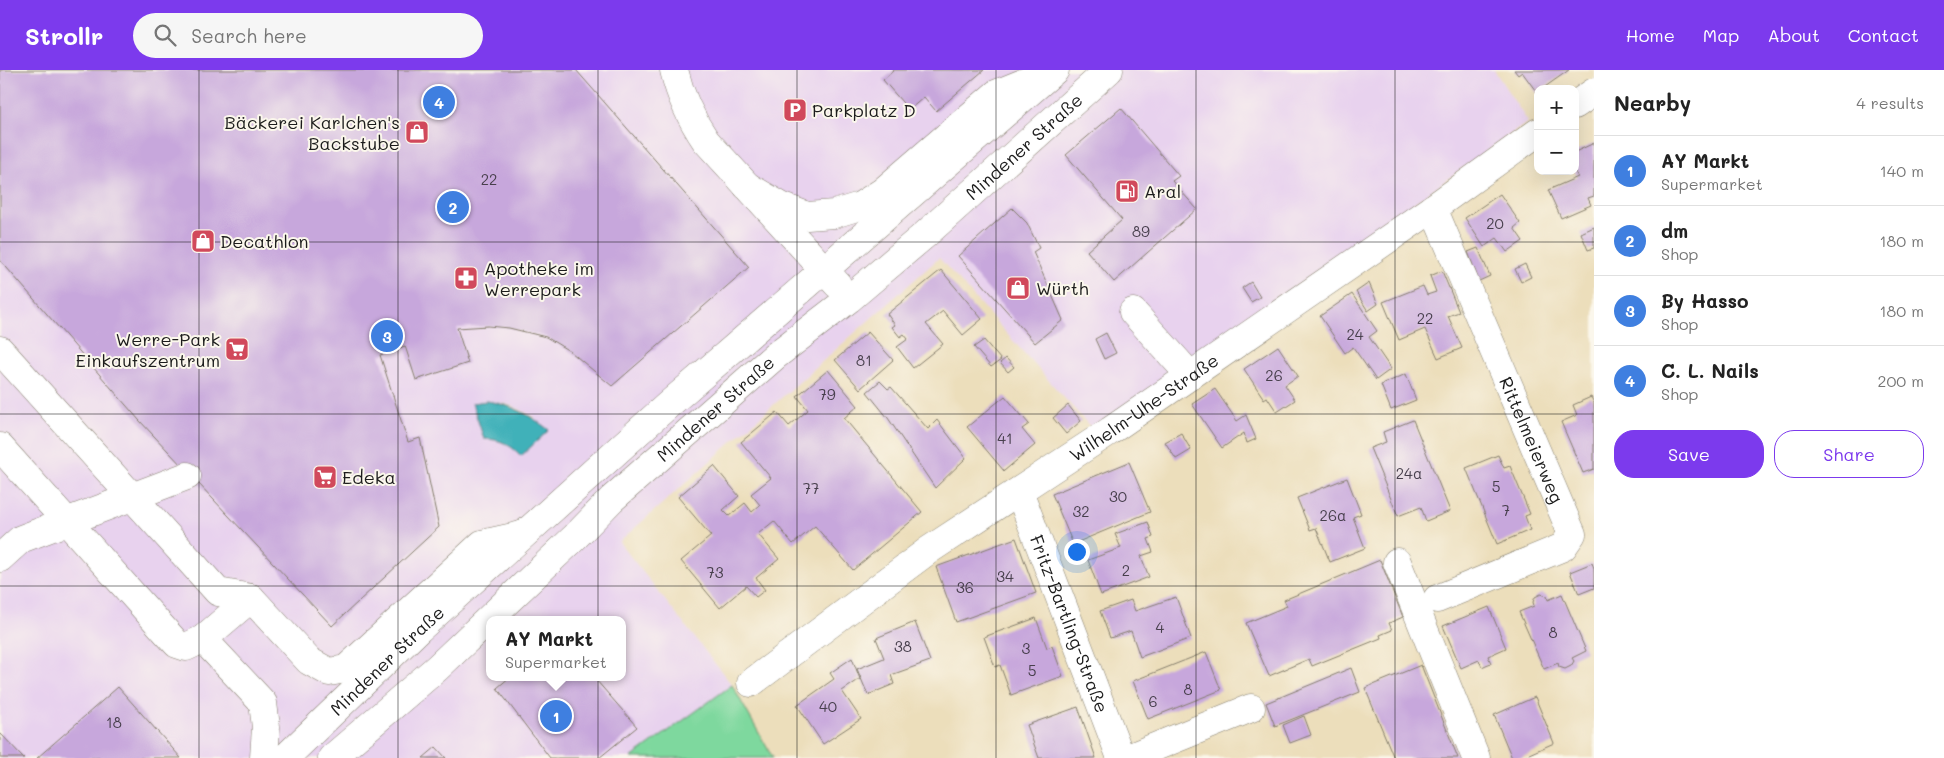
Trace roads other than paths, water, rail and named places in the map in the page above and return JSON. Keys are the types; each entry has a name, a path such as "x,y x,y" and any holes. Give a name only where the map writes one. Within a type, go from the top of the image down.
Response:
{"street":[{"path":"674,70 678,89 706,141 849,299"},
{"path":"747,186 781,206 807,216 834,214 860,206 882,192 996,94 1055,70"},
{"name":"Mindener Straße","path":"285,758 419,629 668,405 1055,70"},
{"name":"Mindener Straße","path":"492,616 612,499 774,356 849,299 927,233 1109,70"},
{"path":"1579,102 1594,92"},
{"name":"Wilhelm-Uhe-Straße","path":"751,683 929,550 1110,431 1189,374 1433,208 1534,135"},
{"name":"Rittelmeierweg","path":"1433,208 1572,534 1563,547 1437,599"},
{"path":"1133,312 1189,374"},
{"path":"0,350 218,592 250,598 309,662 329,672 346,669 482,544 524,535"},
{"path":"0,447 177,644 186,647 203,639 250,598"},
{"path":"0,558 21,540 186,476"},
{"name":"Fritz-Bartling-Straße","path":"1019,491 1121,758"},
{"path":"1397,562 1476,758"},
{"name":"Mindener Straße","path":"332,758 437,668 486,622"},
{"path":"203,639 263,703 266,727 264,758"},
{"path":"1128,758 1251,708"}],"water":[{"path":"487,401 520,411 549,430 521,456 504,443 484,439 472,403"}],"place":[{"name":"C. L. Nails","path":"439,102"},
{"name":"Parkplatz D","path":"795,110"},
{"name":"Bäckerei Karlchen's Backstube","path":"417,132"},
{"name":"Aral","path":"1127,191"},
{"name":"dm","path":"453,207"},
{"name":"Decathlon","path":"203,241"},
{"name":"Apotheke im Werrepark","path":"466,278"},
{"name":"Würth","path":"1018,288"},
{"name":"By Hasso","path":"387,336"},
{"name":"Werre-Park Einkaufszentrum","path":"237,349"},
{"name":"Edeka","path":"325,477"},
{"name":"AY Markt","path":"556,716"}]}
